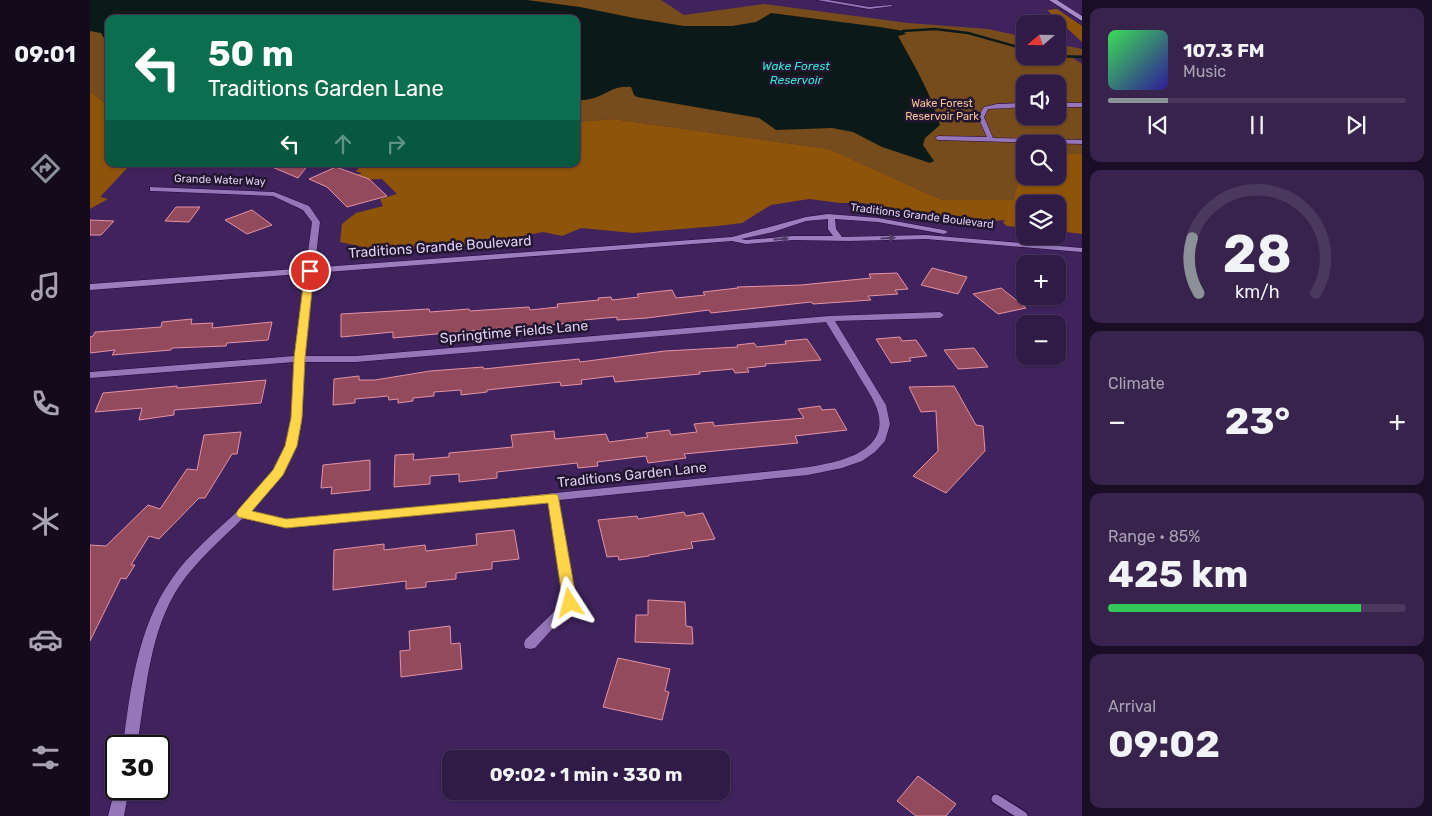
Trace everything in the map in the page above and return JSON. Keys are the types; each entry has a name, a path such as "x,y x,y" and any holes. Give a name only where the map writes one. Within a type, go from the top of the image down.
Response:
{"highway":[{"path":"1052,0 1082,19"}],"main road":[{"name":"Traditions Grande Boulevard","path":"732,239 742,234 767,230 807,219 832,217 871,219 959,234 1082,244"},
{"path":"832,217 832,231 840,239"},
{"name":"Traditions Grande Boulevard","path":"90,287 732,239 746,242 794,238 926,237 1082,250"}],"street":[{"path":"819,0 869,8 891,6"},
{"path":"991,140 982,117 986,108 1016,105"},
{"path":"1066,105 1082,105"},
{"path":"938,138 1082,142"},
{"name":"Grande Water Way","path":"153,189 274,194 293,200 306,208 316,222 310,271"},
{"path":"132,735 148,645 160,610 175,582 186,568 242,514 279,472 291,446 297,418 299,358 310,271"},
{"name":"Springtime Fields Lane","path":"90,375 299,358 356,359 829,319 940,316"},
{"name":"Traditions Garden Lane","path":"242,514 275,522 293,523 812,471 843,465 867,454 878,443 883,432 884,412 829,319"},
{"path":"530,644 570,603 553,498"},
{"path":"116,816 120,800"}],"lane":[{"path":"996,799 1023,816"}],"green space":[{"name":"Wake Forest Reservoir Park","path":"90,0 661,0 684,15 764,4 908,23 988,29 1016,35 1016,65 1066,65 1066,46 1082,49 1082,55 1070,56 1082,64 1082,154 1066,154 1066,135 1016,135 1018,185 1013,200 942,200 829,149 613,119 580,122 580,15 105,15 105,104 90,91"}],"shaded area":[{"path":"1057,9 1066,15 1052,15 1047,10"},
{"path":"1066,15 1082,26 1082,42 1066,27"},
{"path":"90,91 105,104 105,167 128,167 100,197 108,199 90,209"},
{"path":"613,119 829,149 942,200 1013,200 1018,185 1066,185 1066,154 1082,154 1082,234 1066,232 1066,195 1016,195 1016,227 1007,226 1003,223 1005,220 981,222 972,218 970,222 862,203 840,203 809,199 771,205 742,223 718,226 633,233 581,228 562,236 543,232 483,244 382,251 340,242 342,224 356,213 383,206 380,199 397,194 382,179 360,180 352,177 362,173 355,171 359,169 354,167 580,167 580,122"}],"water":[{"name":"Wake Forest Reservoir","path":"90,0 527,0 580,7 684,26 732,26 756,22 771,13 903,31 906,34 898,36 927,90 940,125 925,138 923,145 934,161 930,163 882,147 853,132 832,128 776,130 759,118 637,97 634,95 631,87 616,88 593,99 580,100 580,15 105,15 105,38 101,33 90,31"}],"building":[{"path":"272,167 307,167 298,178"},
{"path":"336,167 369,179 387,196 347,207 327,187 309,179"},
{"path":"176,207 200,207 189,222 165,221"},
{"path":"252,210 272,225 247,234 225,220"},
{"path":"90,220 114,221 101,235 90,235"},
{"path":"932,268 967,277 958,294 921,285"},
{"path":"897,273 908,289 895,290 898,294 868,296 871,300 813,304 811,302 711,313 709,310 647,318 617,320 617,317 584,320 585,322 393,338 393,332 341,337 341,314 429,309 430,312 529,307 530,310 558,307 557,304 599,300 598,298 611,297 612,300 639,297 637,294 672,290 676,298 705,295 703,292 737,287 801,285 871,278 869,274"},
{"path":"1001,288 1016,300 1016,305 1022,305 1026,308 998,314 973,294"},
{"path":"192,319 191,324 213,323 212,328 272,322 268,340 227,343 226,346 172,348 171,350 112,355 115,350 90,353 90,337 95,332 161,327 162,322"},
{"path":"900,337 902,341 916,340 927,356 909,358 911,361 891,363 876,339"},
{"path":"807,339 821,360 765,364 766,366 747,368 749,372 735,373 733,369 615,382 613,376 581,380 582,384 561,386 560,382 487,390 487,392 461,395 461,390 434,392 434,396 413,398 413,401 398,403 398,399 389,400 388,396 355,399 355,403 333,405 334,379 359,376 359,380 375,380 430,371 483,367 484,369 579,359 580,362 665,351 738,347 737,345 754,343 757,347 786,344 785,341"},
{"path":"974,348 988,367 958,369 944,350"},
{"path":"266,380 261,403 174,410 174,415 139,420 142,408 95,412 103,393"},
{"path":"954,386 976,425 983,426 985,451 946,493 913,476 938,451 936,411 921,412 909,387"},
{"path":"820,406 822,410 835,409 847,430 795,436 798,443 684,454 686,458 648,463 646,456 597,462 598,466 578,468 577,463 497,472 497,478 459,482 459,474 430,476 430,484 394,487 395,455 414,454 413,460 449,457 449,453 513,447 511,435 554,431 555,439 606,434 609,442 648,437 646,433 669,430 671,435 697,432 694,424 713,422 714,426 804,418 798,409"},
{"path":"241,432 237,454 232,454 205,498 199,498 159,539 149,536 131,565 135,565 126,579 121,578 90,641 90,545 106,546 148,505 160,509 187,469 197,470 204,435"},
{"path":"370,460 370,490 331,494 332,487 321,488 323,465"},
{"path":"684,512 686,516 703,513 715,539 691,542 693,548 649,556 619,560 618,556 607,557 598,520 637,516 638,519"},
{"path":"514,530 519,559 492,562 492,569 456,573 456,579 426,582 426,587 406,589 406,581 333,590 334,550 384,544 384,550 425,545 426,551 477,545 476,534"},
{"path":"648,600 685,602 686,626 692,627 693,644 635,642 636,615 648,615"},
{"path":"450,626 451,644 460,643 462,669 401,677 400,651 410,650 409,631"},
{"path":"618,658 670,669 665,691 669,692 662,720 603,707"},
{"path":"918,776 956,804 946,816 916,816 897,801"}],"waterway":[{"path":"903,31 935,29 968,33 1016,46"},
{"path":"1066,56 1082,57"}],"route":[{"path":"310,271 299,358 297,418 291,446 279,472 242,514 286,523 553,498 570,603"}]}
